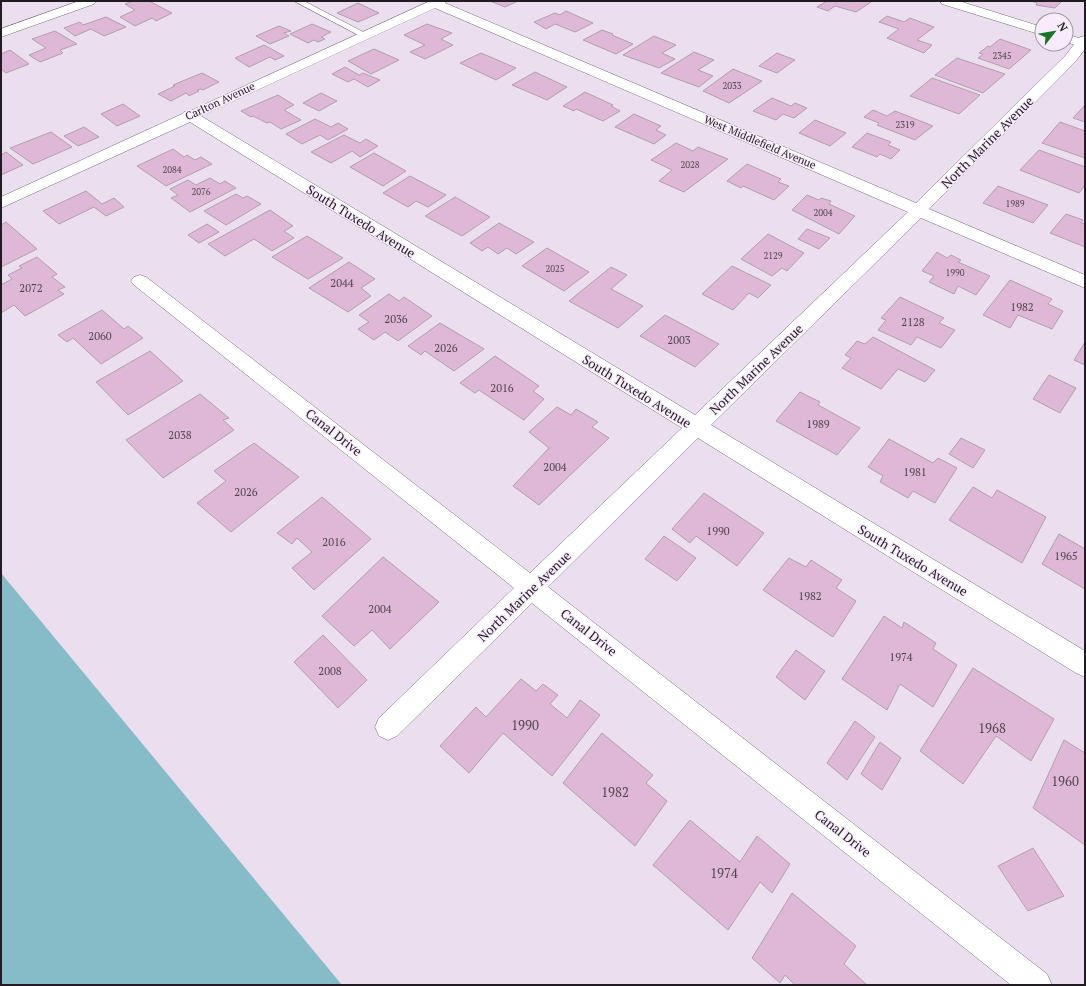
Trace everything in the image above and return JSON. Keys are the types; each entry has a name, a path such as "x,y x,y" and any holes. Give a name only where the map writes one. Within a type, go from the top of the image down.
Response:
{"street":[{"path":"1,33 90,1"},
{"path":"946,1 1034,28"},
{"name":"Carlton Avenue","path":"1,203 438,2"},
{"name":"West Middlefield Avenue","path":"438,2 1085,282"},
{"name":"North Marine Avenue","path":"388,727 919,210 1070,59 1080,42"},
{"name":"South Tuxedo Avenue","path":"189,116 1085,665"},
{"name":"Canal Drive","path":"140,281 1036,985"}],"lane":[{"path":"298,1 365,35"}],"water":[{"path":"1,573 342,985 1,985"}],"building":[{"path":"134,1 149,1 172,13 156,21 152,18 135,26 120,17 135,10 125,4"},
{"path":"490,1 518,1 505,7"},
{"path":"827,1 871,2 856,12 835,6 828,11 817,7"},
{"path":"1031,1 1062,1 1055,8 1036,5 1037,3"},
{"path":"358,3 379,13 358,22 337,13"},
{"path":"566,11 593,23 575,32 555,24 546,29 534,22 555,13 560,15"},
{"path":"887,16 904,22 910,18 934,27 917,40 932,45 924,53 887,38 899,29 879,22"},
{"path":"106,17 126,27 104,36 91,29 75,36 64,28 80,22 83,25"},
{"path":"312,24 331,32 321,37 325,39 318,42 314,40 308,43 290,34"},
{"path":"427,24 452,33 441,39 453,45 425,59 410,52 425,45 404,35"},
{"path":"279,26 291,31 284,33 289,36 270,44 256,36"},
{"path":"602,30 633,44 616,54 583,40"},
{"path":"55,31 77,44 60,50 63,53 40,62 29,55 46,48 32,39"},
{"path":"654,36 676,45 662,53 675,59 659,68 623,55"},
{"path":"1000,39 1031,50 1009,69 978,58 983,54 979,53"},
{"path":"264,45 284,56 275,60 270,57 249,67 235,58"},
{"path":"374,49 399,60 371,74 348,61"},
{"path":"10,50 29,64 6,73 1,69 1,54"},
{"path":"694,52 714,60 698,70 713,76 699,87 661,73"},
{"path":"481,53 516,68 496,80 460,63"},
{"path":"777,53 795,60 777,73 759,66"},
{"path":"957,58 1005,74 983,93 935,75"},
{"path":"345,67 359,75 363,73 380,80 368,87 354,79 348,82 332,74"},
{"path":"733,69 762,81 729,103 703,91"},
{"path":"535,72 567,87 547,100 512,85"},
{"path":"202,73 219,82 203,90 197,90 199,91 189,96 186,93 171,101 158,94 175,86 173,85"},
{"path":"932,78 980,95 959,114 910,96"},
{"path":"585,92 613,105 611,106 620,111 603,121 576,109 574,111 563,106"},
{"path":"321,93 337,101 319,111 303,103"},
{"path":"278,95 294,105 284,110 301,120 281,129 270,122 267,123 253,116 251,117 241,111"},
{"path":"772,98 791,106 795,103 807,108 794,118 783,114 776,120 753,111"},
{"path":"123,104 140,116 117,126 101,114"},
{"path":"1085,105 1085,122 1073,118"},
{"path":"873,110 887,116 895,111 933,126 915,140 877,125 879,123 864,117"},
{"path":"634,114 661,126 656,130 666,135 654,144 615,127"},
{"path":"315,119 331,127 338,123 348,129 328,140 320,135 302,144 286,134"},
{"path":"815,120 846,133 830,146 799,133"},
{"path":"1060,122 1085,131 1085,158 1042,143"},
{"path":"84,127 99,137 78,146 64,136"},
{"path":"51,132 72,147 33,164 10,148"},
{"path":"867,133 891,142 888,145 900,150 891,159 880,154 877,157 852,147"},
{"path":"344,135 360,143 366,139 378,146 360,157 352,151 331,163 311,152"},
{"path":"676,143 693,151 698,147 728,159 684,192 659,181 672,170 651,160"},
{"path":"173,149 184,157 187,155 195,160 201,157 212,164 166,186 137,166"},
{"path":"1039,150 1085,167 1085,185 1079,193 1020,170"},
{"path":"6,152 23,165 1,175 1,155"},
{"path":"374,153 406,171 383,186 350,167"},
{"path":"747,164 781,179 778,182 789,186 774,200 743,186 741,188 727,181"},
{"path":"410,176 446,195 428,207 416,201 408,207 383,193"},
{"path":"210,178 220,184 225,181 236,188 190,212 171,198 178,195 170,189 188,180 196,185"},
{"path":"998,186 1048,205 1033,223 983,203"},
{"path":"86,191 102,204 114,198 124,207 106,216 94,207 59,224 43,211"},
{"path":"236,194 243,198 247,196 261,204 226,225 204,211"},
{"path":"807,195 819,200 821,198 831,201 829,204 855,216 839,234 792,210"},
{"path":"455,197 490,217 462,236 425,216"},
{"path":"270,210 293,226 284,231 294,238 272,251 254,239 225,256 208,244"},
{"path":"1066,214 1083,220 1081,223 1085,224 1085,247 1050,233"},
{"path":"6,222 37,249 1,267 1,225"},
{"path":"499,223 534,242 516,254 507,248 498,254 488,247 482,251 470,243"},
{"path":"207,224 219,232 199,243 188,235"},
{"path":"807,229 830,238 819,249 798,239"},
{"path":"768,234 804,253 787,271 782,268 772,276 741,259"},
{"path":"307,236 343,258 308,279 272,257"},
{"path":"547,248 589,272 564,291 522,266"},
{"path":"937,252 947,258 951,255 961,260 958,262 990,276 976,295 958,286 954,294 929,282 934,276 922,271"},
{"path":"37,257 57,274 52,277 65,287 58,290 64,294 25,316 14,305 1,313 1,285 12,279 8,275 22,268 19,266"},
{"path":"349,262 375,279 361,288 371,296 348,312 309,288"},
{"path":"732,266 771,285 758,298 749,293 733,310 702,294"},
{"path":"611,267 627,275 611,289 643,306 618,328 569,301"},
{"path":"1010,280 1052,299 1048,304 1063,311 1052,329 1018,315 1010,328 983,315"},
{"path":"389,294 399,301 404,297 432,316 398,341 385,332 374,340 358,329 369,322 359,315"},
{"path":"900,297 944,318 939,323 955,330 941,348 917,337 911,345 878,330 886,320 881,318"},
{"path":"102,310 124,329 128,326 143,338 101,364 73,338 67,342 58,335"},
{"path":"665,315 719,344 695,367 640,336"},
{"path":"440,323 484,349 454,371 425,351 421,355 408,346"},
{"path":"873,337 935,370 925,382 898,369 881,389 842,368 851,358 845,355 857,341 865,344"},
{"path":"1085,342 1085,365 1074,360"},
{"path":"150,351 183,381 128,415 96,382"},
{"path":"495,356 539,386 533,391 544,399 524,420 479,390 475,393 460,383"},
{"path":"1049,375 1076,388 1060,413 1033,399"},
{"path":"800,392 820,402 818,405 860,428 837,455 776,421"},
{"path":"200,394 229,418 223,420 234,430 163,478 126,440"},
{"path":"557,407 571,415 576,409 598,422 592,427 609,438 539,505 513,486 549,448 529,432"},
{"path":"961,438 985,450 973,468 949,454"},
{"path":"889,439 933,463 938,458 957,468 935,503 913,491 908,498 880,482 883,476 868,467"},
{"path":"254,443 299,477 231,532 197,503 226,481 214,471"},
{"path":"973,487 992,498 997,490 1046,517 1022,563 949,520"},
{"path":"704,493 764,533 737,566 696,536 690,543 672,529"},
{"path":"322,497 371,539 314,590 292,568 312,552 297,538 292,544 277,533"},
{"path":"1059,534 1085,549 1085,589 1042,564"},
{"path":"664,536 696,558 677,581 645,559"},
{"path":"383,557 439,602 390,649 372,630 354,646 322,616"},
{"path":"789,558 806,567 811,560 842,580 836,588 856,601 833,637 763,590"},
{"path":"884,616 902,628 904,622 936,643 933,649 957,665 933,707 900,684 887,710 842,679"},
{"path":"323,635 367,680 338,708 294,662"},
{"path":"796,650 825,671 805,700 776,677"},
{"path":"973,668 1054,719 1031,761 996,736 963,784 920,751"},
{"path":"521,679 536,691 543,684 558,695 550,704 567,718 580,700 600,715 552,776 503,733 469,773 440,746 476,707 486,717"},
{"path":"855,721 875,737 847,780 827,763"},
{"path":"602,733 653,775 646,783 667,801 635,846 563,783"},
{"path":"1064,740 1085,753 1085,845 1033,808"},
{"path":"880,742 901,758 882,790 861,774"},
{"path":"690,820 740,862 757,836 790,864 772,893 760,882 728,930 653,865"},
{"path":"1033,848 1064,896 1028,911 998,866"},
{"path":"792,893 856,946 844,964 867,985 795,985 785,975 780,983 752,958"}]}
